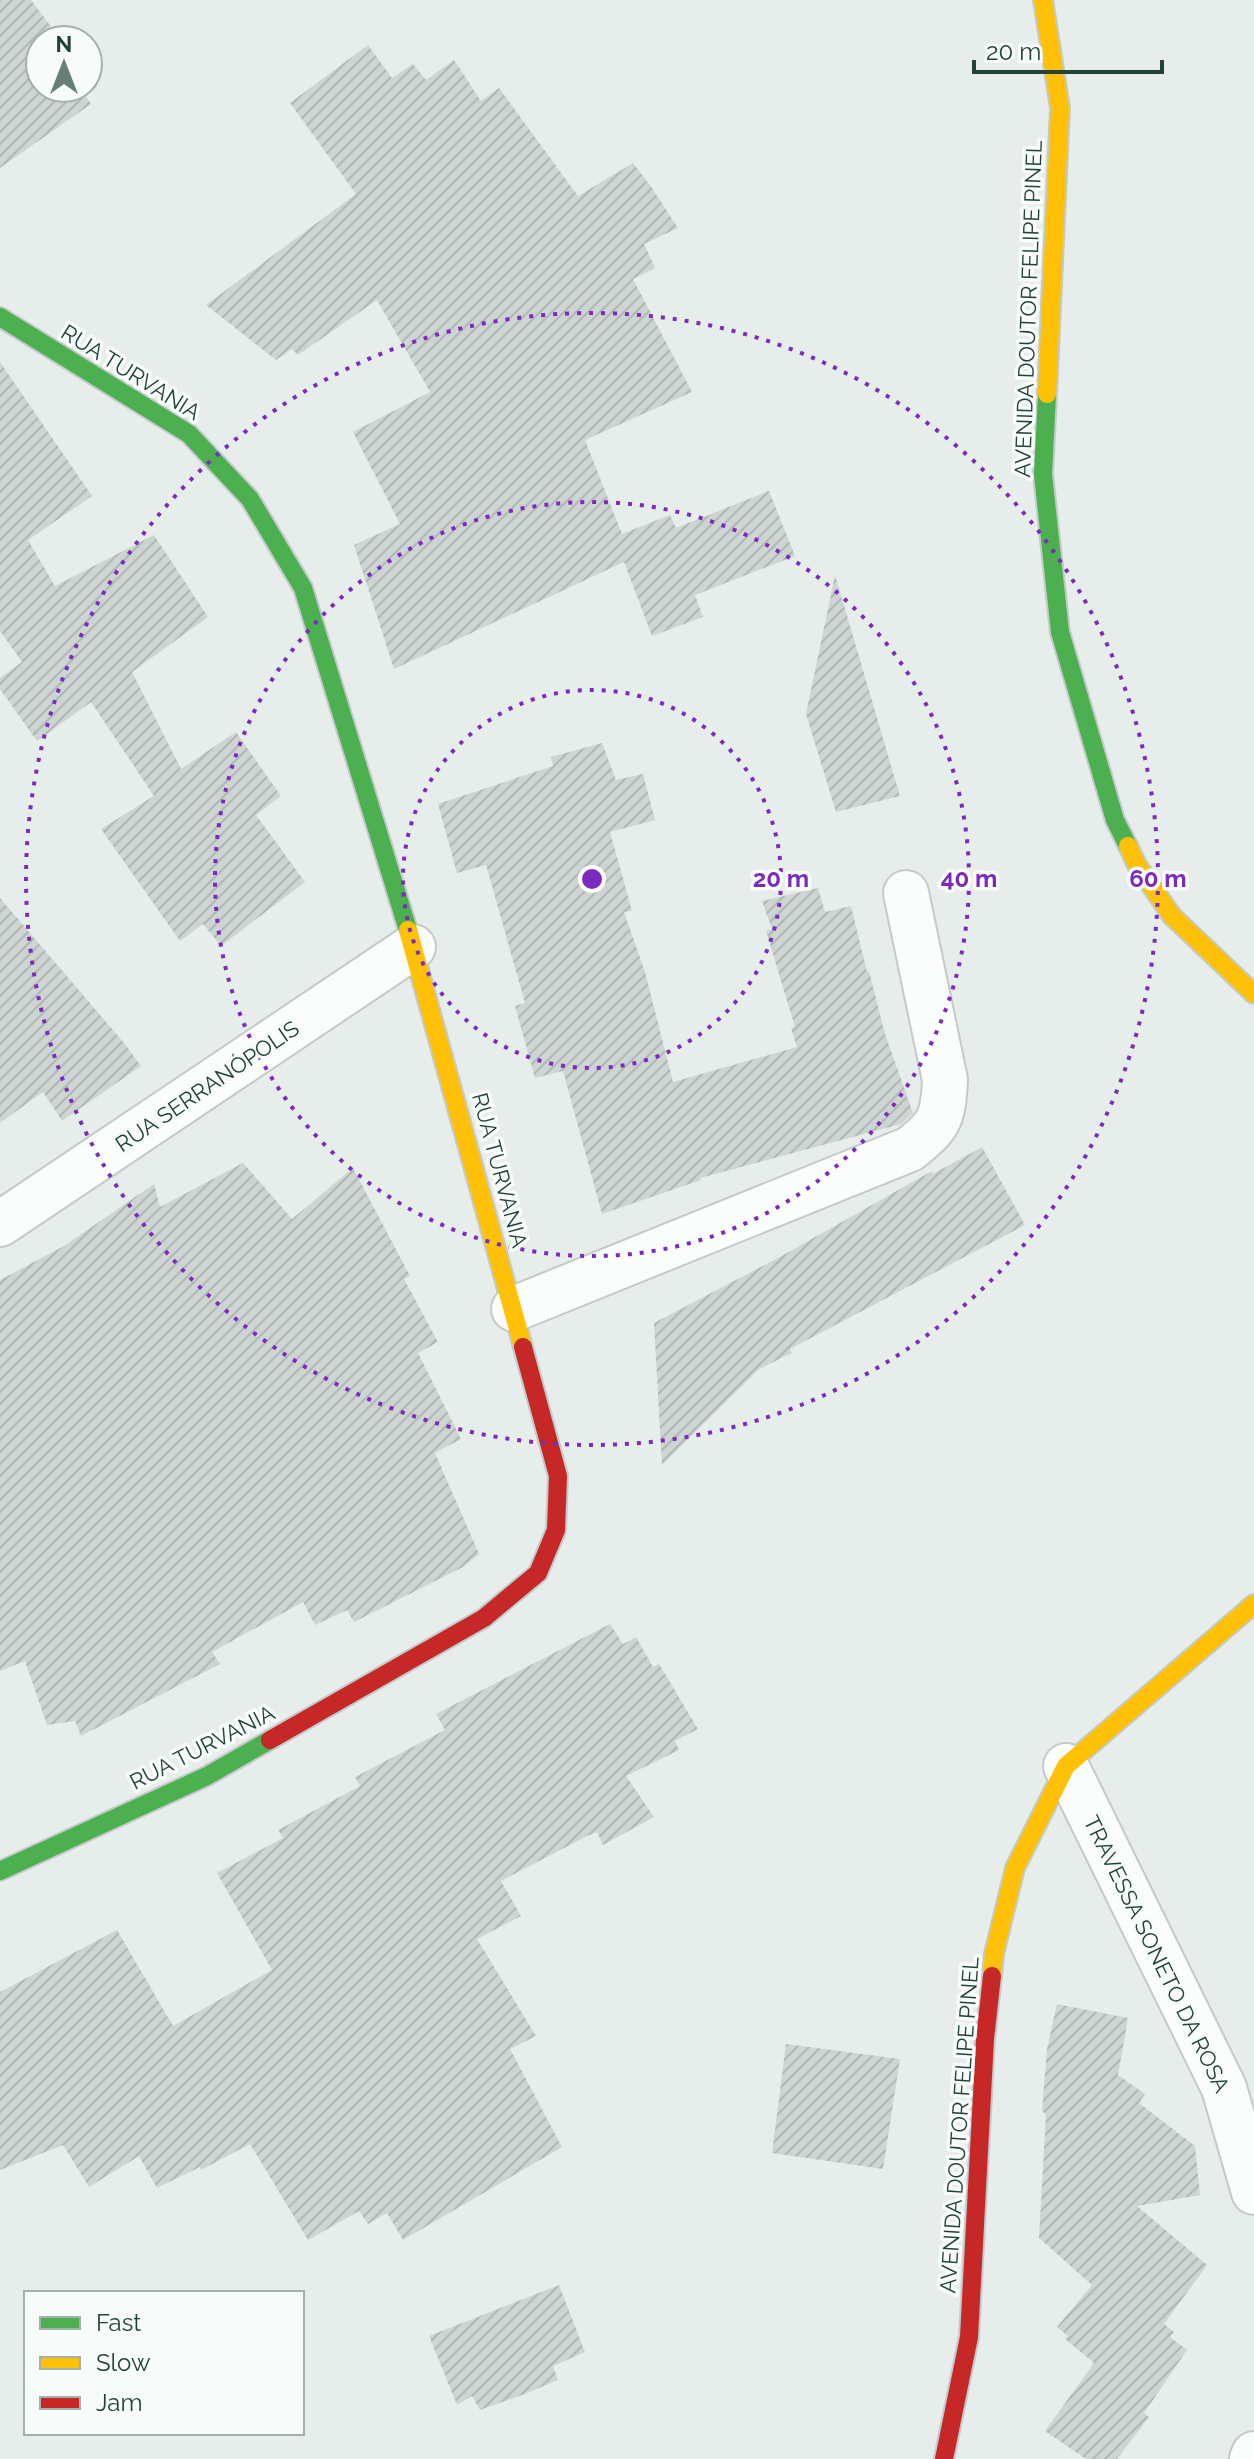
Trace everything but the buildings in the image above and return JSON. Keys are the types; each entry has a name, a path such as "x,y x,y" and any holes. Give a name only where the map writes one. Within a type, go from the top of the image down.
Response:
{"street":[{"name":"AVENIDA DOUTOR FELIPE PINEL","path":"1043,0 1060,108 1043,474 1060,632 1115,820 1137,865 1172,916 1254,994"},
{"name":"RUA TURVANIA","path":"0,317 189,434 250,499 303,588 413,947 558,1476 556,1530 538,1573 484,1618 207,1776 0,1871"},
{"path":"514,1309 910,1149 935,1129 944,1105 945,1080 906,893"},
{"name":"RUA SERRANÓPOLIS","path":"0,1224 413,947"},
{"name":"AVENIDA DOUTOR FELIPE PINEL","path":"944,2459 969,2337 985,2039 994,1954 1015,1868 1066,1766 1254,1604"},
{"name":"TRAVESSA SONETO DA ROSA","path":"1066,1766 1224,2088 1254,2192"}],"traffic: fast":[{"path":"0,317 189,434 250,499 303,588 408,930"},
{"path":"1047,394 1043,474 1060,632 1115,820 1128,846"},
{"path":"0,1871 207,1776 270,1740"}],"traffic: slow":[{"path":"1043,0 1060,108 1047,394"},
{"path":"1128,846 1137,865 1172,916 1254,994"},
{"path":"408,930 523,1347"},
{"path":"992,1976 994,1954 1015,1868 1066,1766 1254,1604"}],"traffic: jam":[{"path":"270,1740 484,1618 538,1573 556,1530 558,1476 523,1347"},
{"path":"944,2459 969,2337 985,2039 992,1976"}]}
